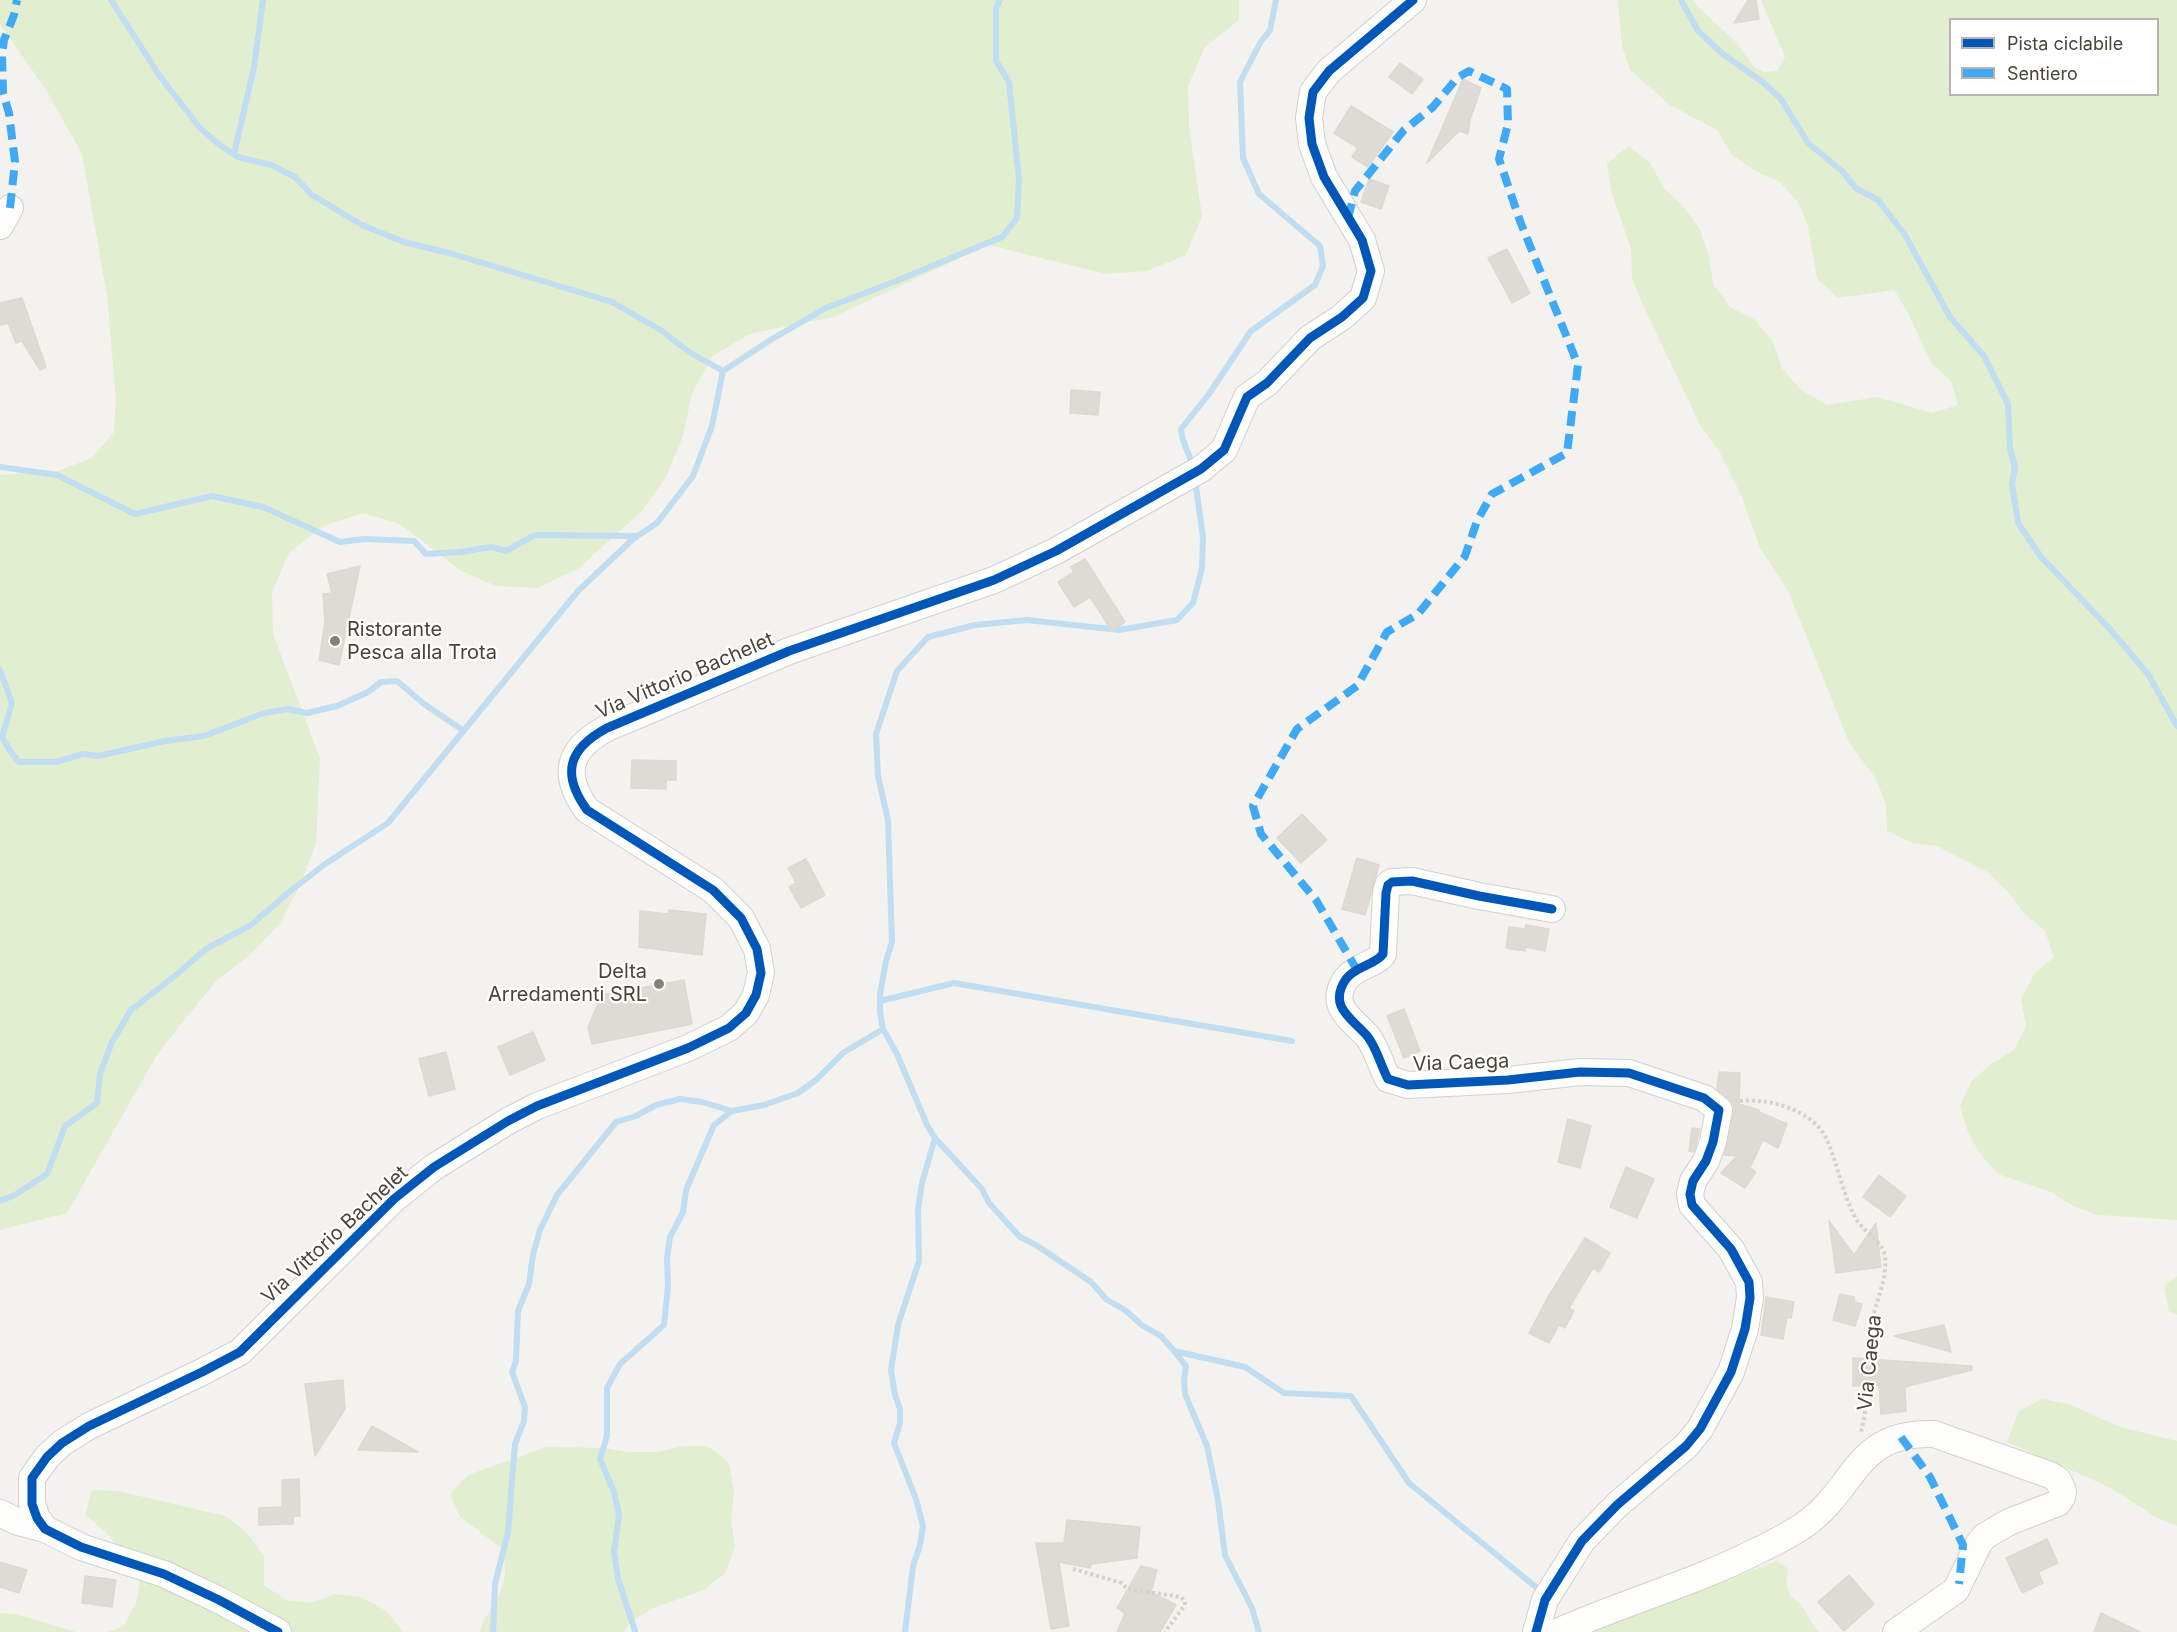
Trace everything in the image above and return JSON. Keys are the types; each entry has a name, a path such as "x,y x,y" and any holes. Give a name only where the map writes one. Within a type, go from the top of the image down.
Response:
{"street":[{"name":"Via Vittorio Bachelet","path":"45,1529 37,1518 32,1504 30,1491 32,1478 47,1457 62,1443 89,1426 240,1352 394,1199 434,1167 508,1121 537,1106 688,1048 729,1028 746,1013 756,995 761,973 757,949 741,918 713,890 587,810 576,796 570,777 576,755 590,737 607,728 768,660 994,580 1056,551 1201,469 1224,450 1247,398 1267,383 1310,338 1342,317 1363,298 1371,271 1362,240 1324,177 1312,144 1309,118 1313,92 1329,71 1413,0"},
{"name":"Via Caega","path":"1552,909 1479,896 1412,880 1398,881 1388,885 1384,907 1383,954 1380,959 1368,963 1347,978 1340,992 1340,999 1347,1017 1371,1043 1388,1079 1407,1085 1508,1080 1580,1072 1629,1073 1704,1098 1713,1105"},
{"path":"1536,1632 1545,1600 1582,1541 1617,1505 1686,1446 1700,1429 1731,1372 1745,1329 1750,1298 1749,1282 1731,1249 1692,1205 1690,1194 1693,1181 1706,1161 1713,1142 1719,1110 1713,1105"},
{"path":"1557,1632 1614,1608 1687,1582 1784,1538 1805,1525 1828,1506 1854,1468 1873,1450 1887,1442 1918,1433 1934,1434 2050,1475 2058,1480 2063,1491 2061,1500 2054,1506 2009,1522 1985,1536 1956,1590 1896,1632"},
{"path":"0,1514 18,1522 45,1529 81,1547 164,1574 219,1599 278,1632"}],"path":[{"path":"1073,1569 1122,1583 1127,1589 1134,1591 1180,1597 1185,1601 1185,1605 1165,1632"}],"green space":[{"path":"0,0 1239,0 1239,20 1205,47 1188,86 1189,127 1202,216 1186,255 1147,271 1106,274 988,245 833,317 749,334 713,356 692,393 683,436 667,475 643,510 579,568 538,588 496,586 461,571 400,524 363,513 323,526 289,553 272,592 273,634 320,758 316,844 300,885 280,923 251,954 216,981 158,1053 67,1213 0,1230 0,475 58,471 92,458 114,432 116,399 107,296 82,154 46,90 0,24"},
{"path":"1618,0 1693,0 1735,41 1754,67 1764,72 1778,70 1785,57 1761,0 2177,0 2177,1220 2098,1215 2073,1206 2051,1192 1998,1174 1980,1154 1968,1132 1960,1106 1971,1082 1991,1064 2014,1050 2026,1026 2021,999 2034,974 2054,957 2045,931 2025,914 2008,892 1987,872 1937,846 1912,843 1887,831 1886,804 1876,779 1849,742 1789,593 1759,546 1742,497 1718,449 1701,427 1642,303 1632,278 1631,249 1611,191 1607,163 1629,146 1650,163 1664,188 1683,206 1700,230 1709,256 1713,284 1730,307 1755,320 1773,342 1782,368 1801,390 1827,405 1878,397 1932,413 1958,405 1951,381 1931,363 1908,313 1894,290 1838,298 1817,279 1808,226 1798,202 1780,182 1754,170 1732,155 1718,131 1670,105 1630,70 1622,46"},
{"path":"2177,1276 2177,1315 2169,1312 2164,1285"},
{"path":"2042,1399 2069,1404 2120,1427 2177,1441 2177,1526 2158,1518 2109,1487 2007,1442 2019,1411"},
{"path":"683,1446 708,1446 729,1463 734,1492 731,1519 735,1547 725,1573 704,1590 653,1608 629,1623 624,1632 480,1632 502,1588 505,1564 503,1549 460,1517 450,1494 468,1475 547,1447 657,1452"},
{"path":"92,1490 118,1491 226,1516 248,1534 264,1556 264,1585 286,1600 312,1603 335,1594 361,1597 386,1611 404,1632 107,1632 123,1627 136,1603 141,1575 106,1532 85,1515"},
{"path":"1777,1561 1788,1569 1786,1583 1790,1596 1801,1604 1819,1632 1582,1632 1672,1601"},
{"path":"0,1613 16,1614 76,1632 0,1632"}],"building":[{"path":"1748,0 1756,0 1759,19 1734,23"},
{"path":"1400,63 1423,79 1412,94 1389,77"},
{"path":"1463,79 1481,88 1470,120 1468,134 1459,131 1427,163"},
{"path":"1351,106 1393,132 1368,167 1352,157 1358,148 1334,133"},
{"path":"1369,179 1389,186 1381,209 1361,202"},
{"path":"1507,249 1530,293 1512,303 1488,258"},
{"path":"22,298 46,367 40,370 22,341 16,343 8,323 0,325 0,303"},
{"path":"1071,390 1100,392 1098,415 1070,413"},
{"path":"1085,559 1125,622 1112,631 1090,597 1074,607 1058,582 1074,572 1071,567"},
{"path":"360,566 339,665 319,660 325,622 323,594 332,593 327,574"},
{"path":"632,760 676,761 676,780 666,780 666,789 631,788"},
{"path":"1302,814 1327,840 1301,863 1277,838"},
{"path":"1357,858 1379,865 1365,915 1342,909"},
{"path":"806,859 825,895 801,908 789,887 796,883 788,868"},
{"path":"669,910 706,914 702,955 639,947 640,911 669,914"},
{"path":"1526,925 1549,929 1545,951 1525,947 1525,951 1506,948 1509,927 1525,929"},
{"path":"684,980 692,1024 592,1044 588,1028 601,995"},
{"path":"1404,1009 1420,1051 1404,1058 1387,1016"},
{"path":"533,1032 545,1060 510,1075 498,1047"},
{"path":"446,1052 455,1089 429,1096 419,1059"},
{"path":"1719,1072 1740,1073 1739,1104 1759,1110 1787,1124 1778,1148 1763,1140 1750,1168 1756,1172 1745,1188 1721,1173 1737,1156 1724,1155 1734,1112 1733,1104 1717,1089"},
{"path":"1568,1119 1591,1126 1580,1168 1558,1162"},
{"path":"1692,1128 1700,1129 1694,1152 1689,1151"},
{"path":"1626,1167 1654,1179 1637,1218 1610,1207"},
{"path":"1879,1175 1906,1196 1890,1217 1863,1197"},
{"path":"1829,1221 1854,1255 1876,1223 1881,1267 1836,1273"},
{"path":"1585,1238 1610,1253 1599,1272 1593,1268 1569,1308 1574,1311 1565,1328 1559,1325 1549,1343 1529,1333 1548,1297"},
{"path":"1840,1294 1854,1297 1855,1302 1862,1304 1855,1326 1833,1320"},
{"path":"1766,1297 1794,1302 1791,1318 1787,1317 1783,1339 1761,1335"},
{"path":"1944,1325 1951,1352 1894,1336 1930,1328"},
{"path":"1853,1358 1972,1366 1972,1370 1905,1387 1906,1411 1881,1414 1879,1385 1853,1386"},
{"path":"343,1380 345,1409 315,1456 305,1384"},
{"path":"372,1426 418,1452 358,1450"},
{"path":"299,1479 300,1516 293,1516 293,1524 259,1525 259,1508 282,1507 282,1480"},
{"path":"1067,1520 1140,1527 1137,1558 1091,1564 1090,1568 1059,1562 1069,1626 1051,1629 1036,1543 1064,1543"},
{"path":"2047,1539 2058,1563 2038,1572 2043,1583 2022,1593 2006,1558"},
{"path":"0,1562 27,1570 19,1593 0,1587"},
{"path":"1141,1566 1157,1570 1151,1592 1176,1605 1160,1632 1117,1632 1125,1613 1117,1608"},
{"path":"1849,1575 1874,1604 1844,1631 1818,1602"},
{"path":"85,1576 116,1580 112,1607 82,1603"},
{"path":"2101,1613 2140,1632 2094,1632"}],"waterway":[{"path":"111,0 159,75 200,128 238,157 271,165 295,177 312,195 362,225 404,242 453,254 612,302 662,331 689,352 723,371"},
{"path":"234,154 254,67 263,0"},
{"path":"0,1201 15,1195 47,1174 65,1126 97,1103 100,1074 112,1042 131,1010 206,949 251,925 325,864 388,823 578,591 633,539 657,523 693,476 712,426 723,371 826,308 1002,237 1017,218 1019,179 1009,82 996,61 996,8 1000,0"},
{"path":"1193,467 1181,429 1209,394 1251,331 1315,285 1323,266 1320,246 1259,194 1243,158 1240,82 1260,43 1270,30 1276,0"},
{"path":"1681,0 1698,31 1724,55 1764,83 1781,99 1808,143 1842,171 1856,188 1878,200 1905,235 1950,317 1984,356 2008,404 2010,448 2015,467 2012,484 2018,523 2041,557 2108,627 2148,674 2177,726"},
{"path":"0,467 57,475 135,514 212,496 263,507 340,542 364,539 414,541 426,554 491,547 506,551 535,535 636,536"},
{"path":"1195,480 1203,537 1202,568 1193,603 1177,620 1119,630 1027,620 975,625 928,637 897,671 876,734 878,776 888,820 892,942 880,994 883,1029 897,1054 927,1125 935,1138 982,1189 989,1203 1020,1237 1036,1245 1091,1282 1107,1300 1161,1336 1174,1351 1245,1367 1284,1393 1351,1396 1409,1483 1543,1593"},
{"path":"0,670 12,703 2,737 19,762 56,762 83,754 98,756 165,741 204,736 264,713 288,709 307,713 337,706 368,692 381,682 397,681 424,704 464,731"},
{"path":"880,1001 954,983 1292,1041"},
{"path":"493,1632 495,1584 508,1532 515,1444 524,1421 525,1407 512,1372 516,1361 518,1311 529,1284 533,1255 540,1230 557,1195 616,1122 636,1116 656,1105 680,1099 702,1102 732,1111 764,1105 798,1093 816,1080 843,1053 883,1029"},
{"path":"635,1631 618,1579 614,1552 619,1514 614,1492 600,1459 607,1436 607,1388 620,1364 664,1325 670,1237 683,1212 686,1190 714,1125 732,1111"},
{"path":"905,1632 913,1566 923,1526 916,1499 894,1443 900,1423 900,1409 891,1370 898,1325 919,1261 918,1209 922,1183 935,1138"},
{"path":"1174,1351 1186,1366 1185,1394 1207,1446 1218,1500 1225,1555 1252,1608 1259,1632"}],"marked path":[{"path":"10,208 15,162 9,113 3,93 2,54 4,40 17,0"},
{"path":"1348,218 1355,191 1404,130 1433,107 1457,78 1469,71 1507,89 1508,124 1499,159 1520,221 1578,365 1567,453 1492,494 1477,521 1465,556 1418,614 1387,632 1357,686 1297,729 1253,806 1261,834 1316,900 1357,970"},
{"path":"1901,1437 1930,1477 1963,1545 1959,1584"}],"cycle path":[{"path":"278,1632 164,1574 81,1547 45,1529 37,1518 32,1504 32,1478 47,1457 62,1443 89,1426 240,1352 394,1199 434,1167 508,1121 537,1106 688,1048 729,1028 746,1013 756,995 761,973 757,949 741,918 713,890 587,810 579,797 572,774 577,754 594,736 607,728 789,651 994,580 1056,551 1201,469 1224,450 1247,397 1267,383 1310,338 1342,317 1363,298 1371,271 1362,240 1324,177 1312,144 1309,118 1313,92 1329,71 1413,0"},
{"path":"1536,1632 1545,1600 1582,1541 1617,1505 1686,1446 1700,1429 1731,1372 1745,1329 1750,1298 1749,1282 1731,1249 1692,1205 1690,1194 1693,1181 1706,1161 1713,1142 1719,1110 1704,1098 1629,1073 1580,1072 1508,1080 1408,1085 1388,1079 1371,1042 1344,1012 1339,997 1350,975 1383,954 1386,893 1388,885 1392,882 1412,881 1552,909"}],"place":[{"name":"Ristorante Pesca alla Trota","path":"335,641"},
{"name":"Delta Arredamenti SRL","path":"659,984"}]}
